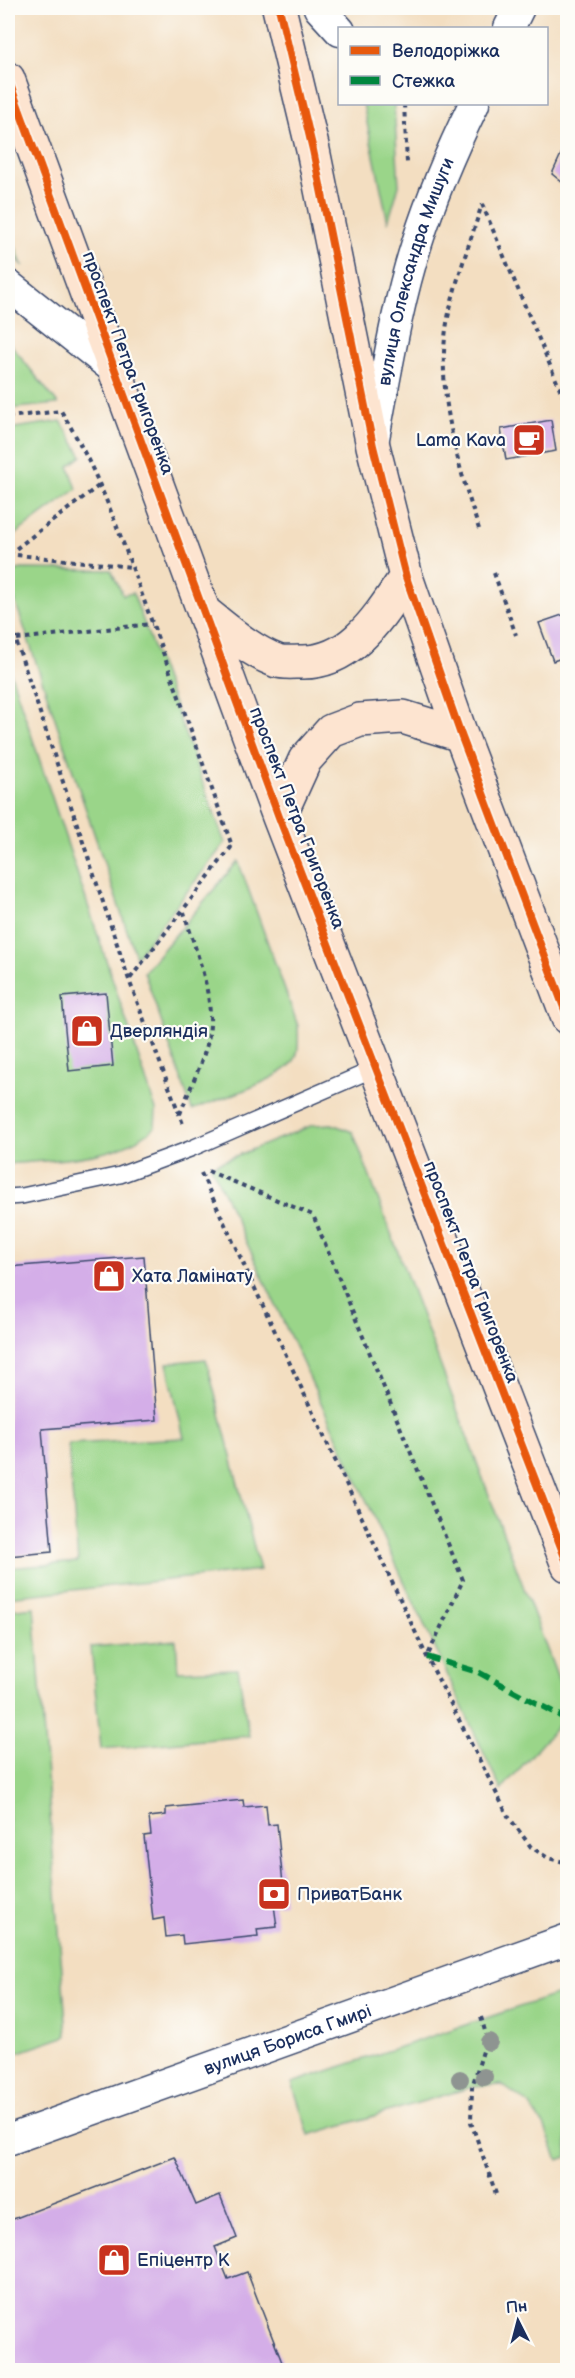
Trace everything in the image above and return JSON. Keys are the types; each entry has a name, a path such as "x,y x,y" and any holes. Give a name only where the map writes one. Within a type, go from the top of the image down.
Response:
{"street":[{"path":"279,8 313,150 373,446 406,577 461,735 567,1018"},
{"path":"319,8 338,30"},
{"name":"проспект Петра Григоренка","path":"8,79 279,816 567,1564"},
{"name":"вулиця Олександра Мишуги","path":"373,446 397,317 416,244 439,181 474,105"},
{"path":"8,285 114,369"},
{"path":"204,612 248,646 279,662 316,663 352,646 378,620 406,577"},
{"path":"279,816 305,760 331,731 360,720 403,717 461,735"},
{"name":"вулиця Бориса Гмирі","path":"8,2140 567,1939"}],"lane":[{"path":"8,1197 120,1175 190,1149 376,1068"}],"path":[{"path":"404,105 407,164"},
{"path":"479,529 462,477 453,433 445,362 448,315 482,204 567,408"},
{"path":"8,417 61,411 85,449 101,484 132,567 232,846 129,980"},
{"path":"8,554 101,484"},
{"path":"8,554 132,567"},
{"path":"494,573 516,635"},
{"path":"8,617 129,980 180,1114 190,1149"},
{"path":"8,640 152,624"},
{"path":"180,1114 209,1036 210,1014 205,986 184,911"},
{"path":"427,1657 463,1581 313,1215 199,1168 427,1657 508,1816 531,1847 548,1858 567,1863"},
{"path":"481,2017 487,2038 472,2087 471,2122 496,2194"}],"green space":[{"path":"363,105 394,105 399,186 388,222"},
{"path":"8,226 22,264 8,252"},
{"path":"8,341 58,404 8,409"},
{"path":"61,421 82,456 69,466 77,489 14,535 8,533 8,429"},
{"path":"22,569 111,570 123,595 133,593 225,843 136,957 8,580 8,572"},
{"path":"8,665 156,1110 155,1127 140,1138 123,1146 66,1159 8,1164"},
{"path":"238,861 298,1026 298,1050 293,1062 275,1076 192,1110 144,972"},
{"path":"332,1124 353,1132 567,1703 567,1715 501,1790 211,1166 313,1125"},
{"path":"206,1359 260,1570 8,1597 8,1568 78,1562 68,1444 184,1438 167,1363"},
{"path":"34,1607 67,2036 8,2056 8,1610"},
{"path":"176,1640 178,1671 238,1669 249,1736 101,1749 91,1647"},
{"path":"567,1991 567,2157 558,2160 544,2125 529,2104 502,2085 472,2087 309,2135 292,2083"}],"building":[{"path":"568,139 568,187 552,174"},
{"name":"Lama Kava","path":"551,420 556,451 506,460 501,429"},
{"path":"568,613 568,656 553,661 539,623"},
{"name":"Дверляндія","path":"106,993 113,1066 69,1071 62,997"},
{"path":"144,1256 157,1420 42,1429 52,1552 8,1556 8,1267"},
{"path":"243,1800 244,1807 266,1805 268,1825 277,1824 285,1904 274,1905 277,1927 257,1929 258,1936 183,1944 182,1935 166,1937 164,1918 153,1920 144,1836 151,1835 149,1817 166,1815 166,1808"},
{"name":"Епіцентр К","path":"175,2157 196,2205 220,2195 237,2238 215,2247 228,2279 247,2272 285,2370 8,2370 8,2221"}],"marked path":[{"path":"427,1657 478,1672 568,1720"}],"cycle path":[{"path":"279,8 313,150 373,446 406,577 461,735 568,1018"},
{"path":"8,79 279,817 568,1565"}],"place":[{"name":"Lama Kava","path":"529,440"},
{"name":"Дверляндія","path":"87,1031"},
{"name":"Хата Ламінату","path":"109,1276"},
{"name":"ПриватБанк","path":"274,1894"},
{"name":"Епіцентр К","path":"114,2260"}]}
